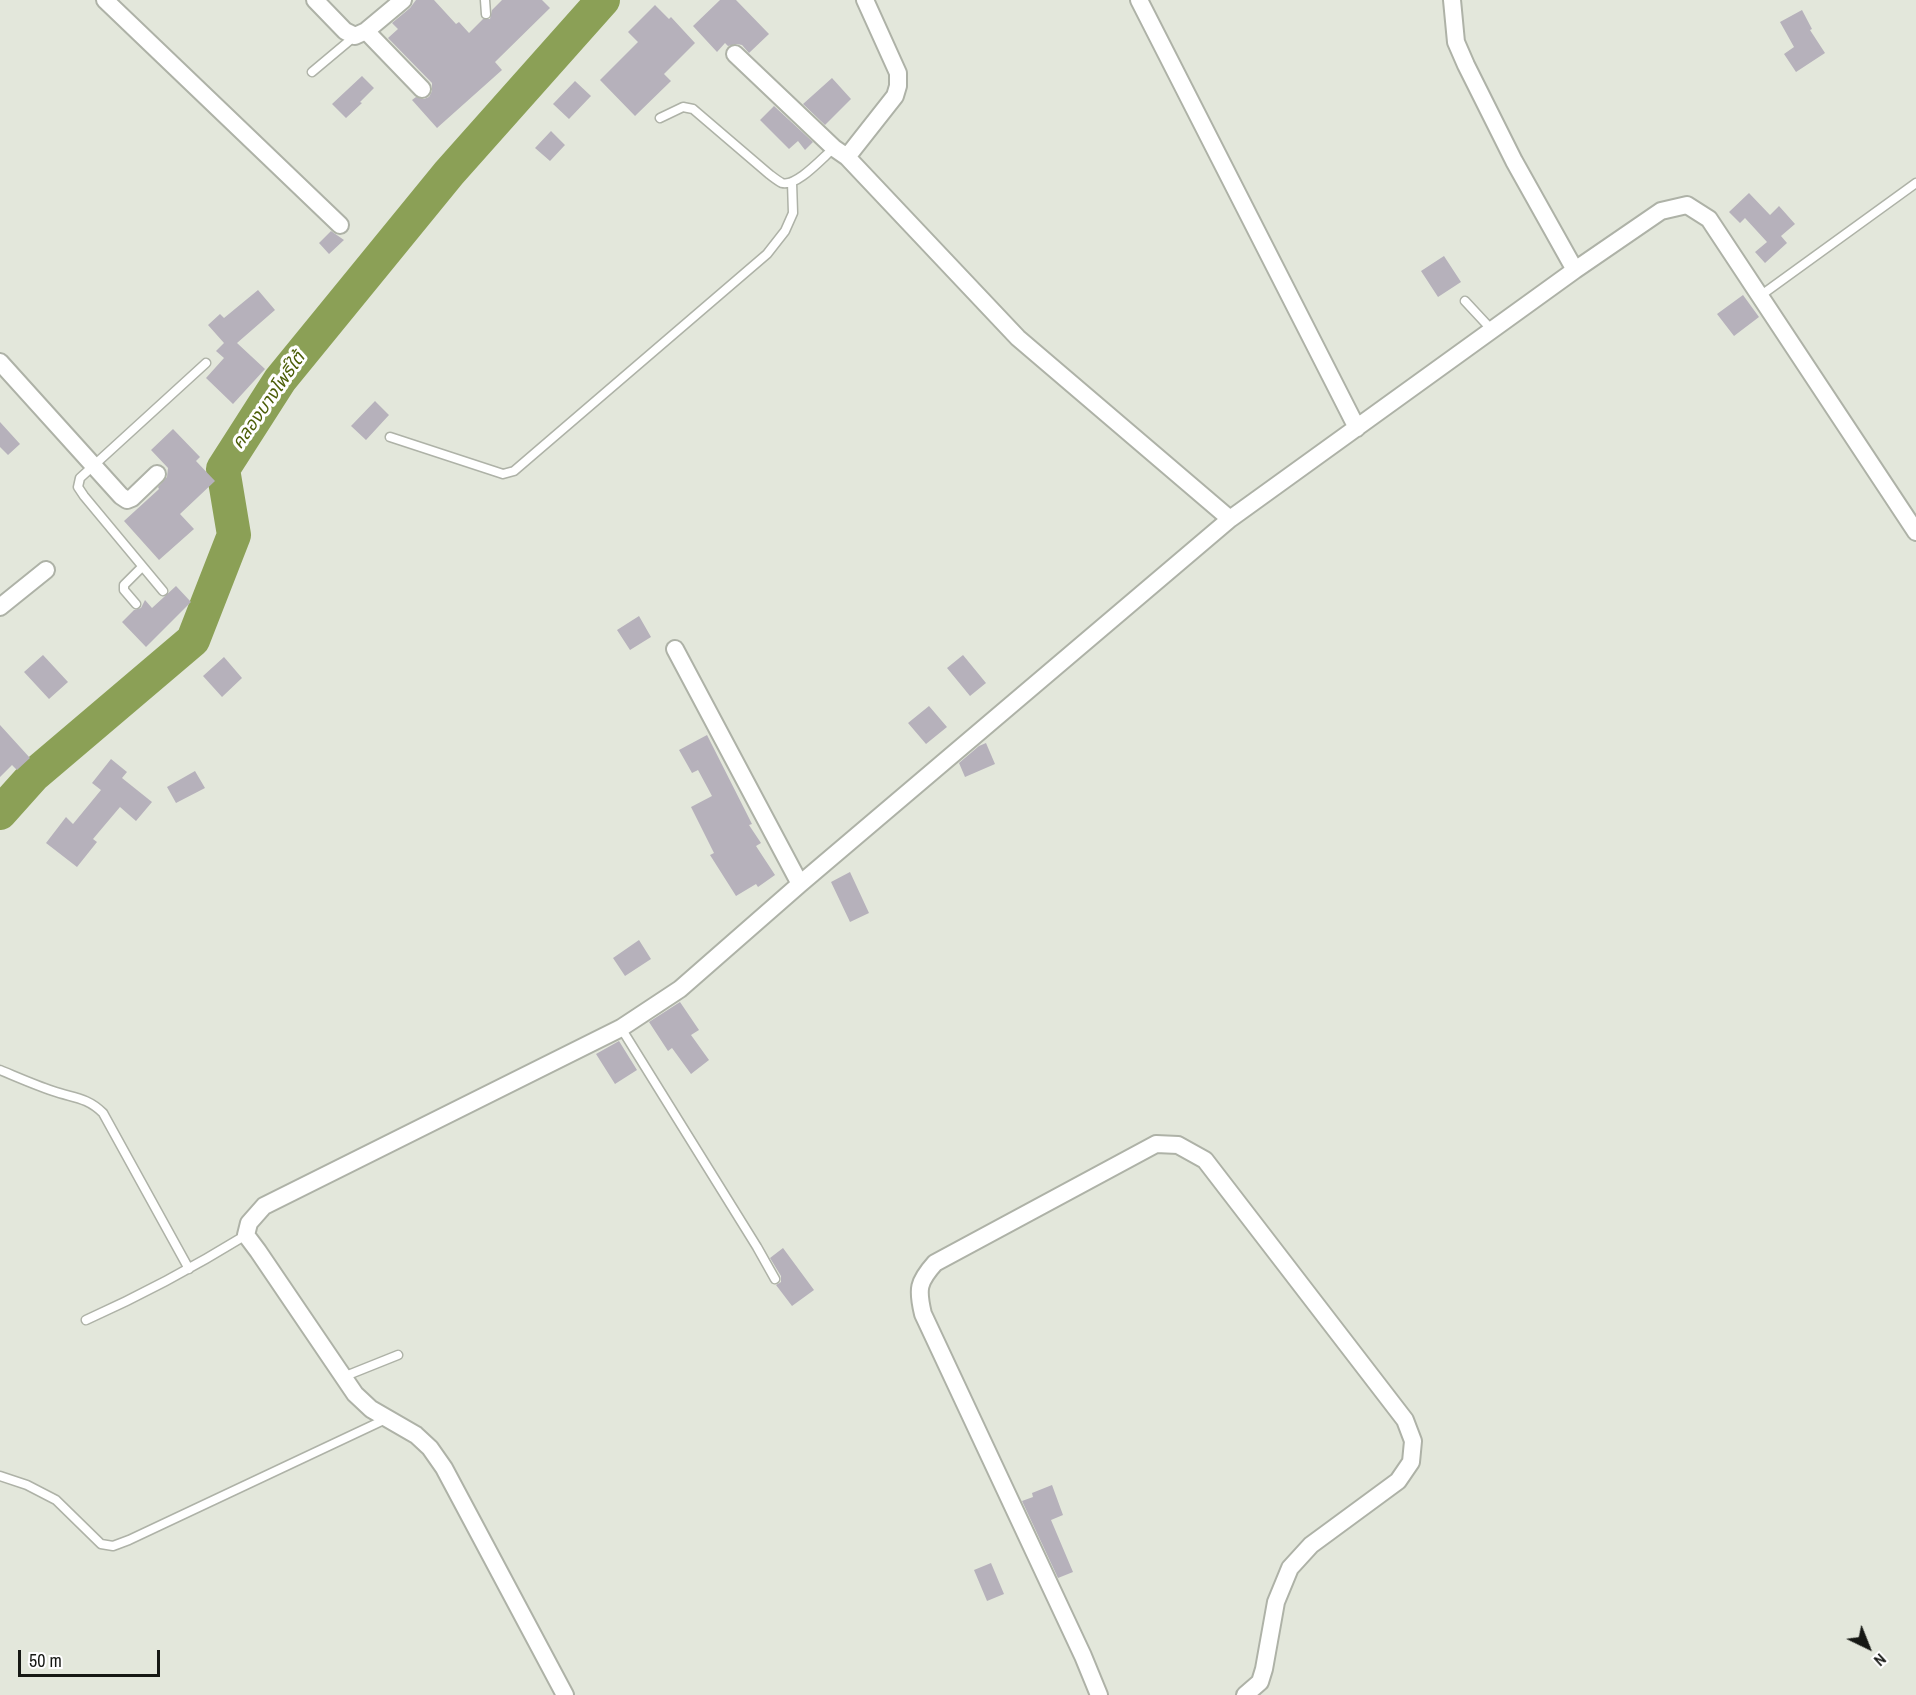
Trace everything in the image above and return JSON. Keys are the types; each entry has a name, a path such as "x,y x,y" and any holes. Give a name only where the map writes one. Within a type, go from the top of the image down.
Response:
{"street":[{"path":"105,0 340,225"},
{"path":"315,0 345,31 360,34 422,89"},
{"path":"360,34 403,0"},
{"path":"841,152 895,96 898,86 898,73 865,0"},
{"path":"1139,0 1357,428"},
{"path":"1452,0 1456,42 1466,65 1514,161 1575,270"},
{"path":"735,54 841,152 1018,338 1230,519"},
{"path":"565,1695 444,1468 430,1448 416,1435 371,1409 354,1394 246,1235 249,1223 264,1206 621,1028 680,989 800,884 1230,519 1575,270 1661,211 1687,205 1709,219 1916,532"},
{"path":"0,362 127,500 157,474"},
{"path":"0,607 46,570"},
{"path":"675,649 800,884"},
{"path":"1098,1695 1083,1656 923,1314 918,1295 922,1278 935,1263 1156,1144 1179,1145 1205,1160 1405,1420 1413,1441 1411,1462 1398,1481 1311,1545 1290,1568 1276,1602 1260,1682 1245,1695"}],"lane":[{"path":"485,0 486,14"},
{"path":"312,72 360,34"},
{"path":"660,118 683,107 693,109 782,183 792,183 841,152"},
{"path":"390,437 503,474 514,471 767,254 785,231 793,213 792,183"},
{"path":"1760,296 1916,183"},
{"path":"1465,301 1492,330"},
{"path":"163,591 78,487 80,478 93,465 206,363"},
{"path":"136,604 124,590 124,585 142,567"},
{"path":"621,1028 775,1279"},
{"path":"0,1070 53,1091 80,1098 94,1104 103,1113 189,1269"},
{"path":"86,1320 136,1298 246,1235"},
{"path":"342,1377 398,1355"},
{"path":"0,1476 27,1485 56,1500 101,1544 113,1545 129,1540 387,1418"}],"building":[{"path":"416,0 434,0 456,24 459,22 469,33 483,19 490,19 492,10 502,0 542,0 550,8 495,62 502,70 437,128 412,100 416,97 424,99 429,97 432,83 388,38 398,29 392,23"},
{"path":"720,0 736,0 769,34 749,53 742,45 728,46 725,43 717,52 693,26"},
{"path":"655,5 669,19 671,17 695,43 664,74 671,81 635,116 600,80 638,42 628,32"},
{"path":"1802,10 1812,29 1810,30 1825,53 1796,72 1784,54 1794,47 1780,22"},
{"path":"362,76 374,88 346,118 332,104"},
{"path":"832,78 851,99 825,125 803,104"},
{"path":"575,81 591,96 569,119 553,104"},
{"path":"774,106 813,142 805,150 798,141 789,149 760,120"},
{"path":"551,131 565,145 550,161 535,148"},
{"path":"1749,193 1770,215 1779,206 1795,224 1781,236 1787,243 1765,263 1755,252 1767,242 1745,218 1740,223 1729,212"},
{"path":"331,231 344,240 329,254 319,243"},
{"path":"1444,256 1461,282 1438,297 1421,271"},
{"path":"258,290 275,310 237,343 265,369 233,404 206,378 224,358 216,351 224,343 208,325 220,314 224,318"},
{"path":"1743,295 1759,317 1734,336 1717,314"},
{"path":"375,401 389,415 366,440 351,426"},
{"path":"0,422 20,444 8,455 0,447"},
{"path":"173,429 200,457 196,461 215,481 180,514 194,529 159,560 124,521 159,489 158,487 167,477 168,468 151,450"},
{"path":"176,586 191,602 146,647 122,622 134,610 141,608 145,600 152,608"},
{"path":"639,616 651,637 630,650 617,630"},
{"path":"43,655 68,682 49,699 24,672"},
{"path":"963,655 986,683 970,696 947,668"},
{"path":"224,657 242,678 222,697 203,676"},
{"path":"929,706 947,727 926,744 908,723"},
{"path":"0,725 30,758 17,770 12,765 0,777"},
{"path":"707,735 752,824 749,825 761,843 756,846 775,875 758,887 756,884 736,896 710,855 714,853 691,807 712,796 698,770 692,773 679,750"},
{"path":"986,743 995,764 965,777 959,763"},
{"path":"111,759 127,772 122,778 152,802 136,821 120,807 93,839 97,842 77,867 46,843 66,817 73,824 101,790 92,783"},
{"path":"195,771 205,788 176,803 167,787"},
{"path":"850,872 869,913 850,922 831,882"},
{"path":"639,940 651,959 625,976 613,958"},
{"path":"680,1002 699,1030 691,1035 709,1060 691,1074 672,1048 668,1051 649,1022"},
{"path":"619,1041 637,1070 615,1084 596,1054"},
{"path":"783,1248 814,1290 792,1306 776,1285 781,1282 781,1276 770,1258"},
{"path":"1052,1485 1063,1515 1051,1520 1073,1572 1058,1578 1022,1501 1033,1497 1032,1493"},
{"path":"991,1563 1004,1594 987,1601 974,1570"}],"waterway":[{"name":"คลองบางโพธิ์ใต้","path":"0,813 34,775 193,640 234,535 223,469 280,380 449,173 603,0"}]}
